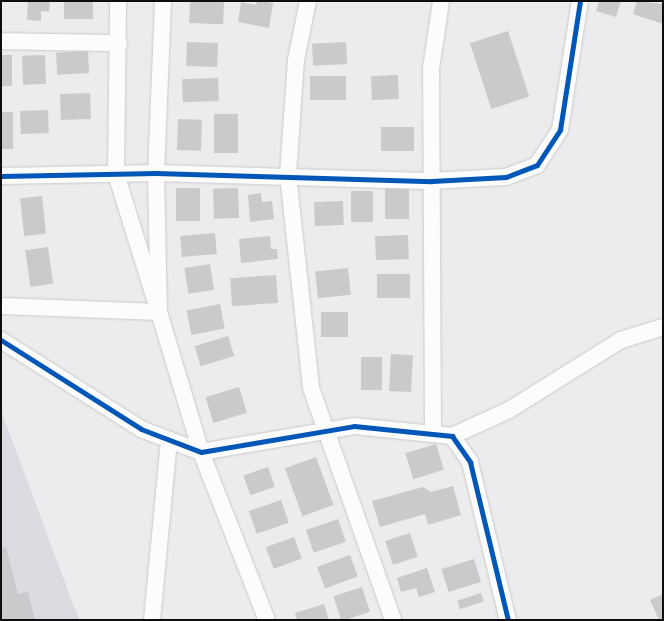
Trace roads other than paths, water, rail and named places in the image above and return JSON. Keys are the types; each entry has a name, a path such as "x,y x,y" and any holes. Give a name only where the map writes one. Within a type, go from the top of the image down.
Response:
{"street":[{"path":"118,1 119,43 116,174 201,452 267,620"},
{"path":"159,312 156,173 163,1"},
{"path":"308,1 296,60 288,175 311,388 324,432 393,620"},
{"path":"433,434 431,69 441,1"},
{"path":"1,176 156,173 288,175 432,181 506,177 537,164 560,130 580,1"},
{"path":"1,41 119,43"},
{"path":"1,306 159,312"},
{"path":"1,340 142,429 201,452 354,426 452,436 509,410 621,340 663,327"},
{"path":"452,436 470,462 508,620"},
{"path":"152,620 168,440"}]}
